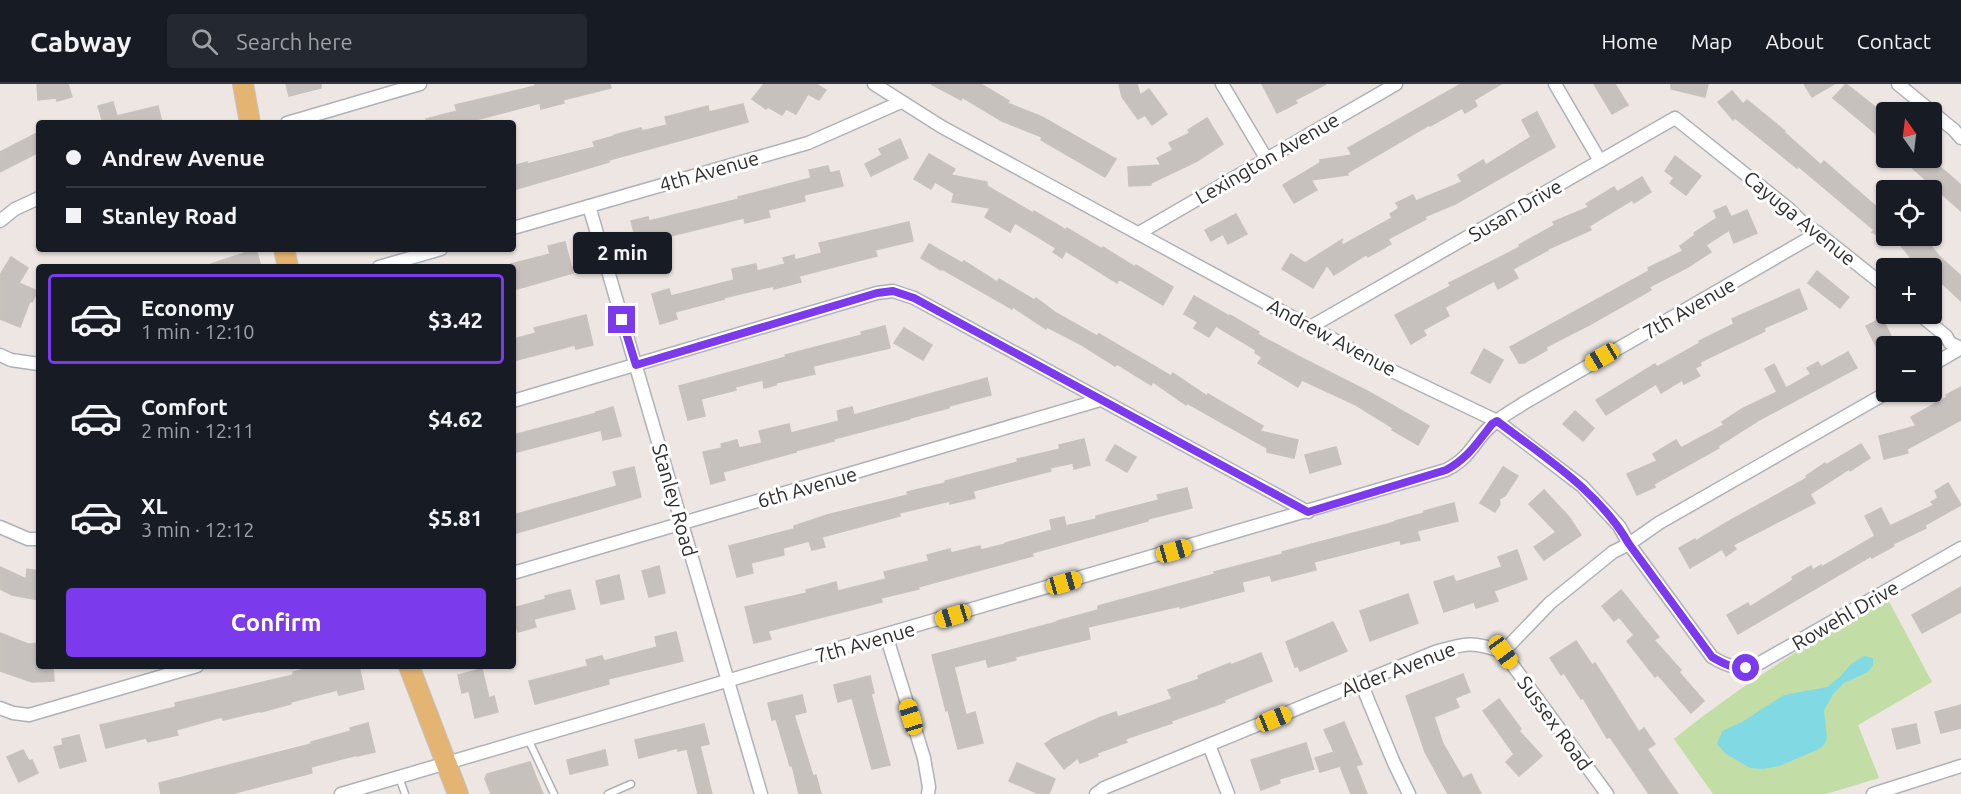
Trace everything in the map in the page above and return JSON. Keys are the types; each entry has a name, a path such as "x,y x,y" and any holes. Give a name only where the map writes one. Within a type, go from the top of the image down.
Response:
{"main road":[{"path":"243,84 249,120"},
{"path":"410,669 458,794"}],"street":[{"path":"297,120 420,84"},
{"name":"Andrew Avenue","path":"874,84 942,127 1386,368 1497,421 1582,486 1619,526 1629,544 1712,657 1725,665"},
{"path":"1222,84 1266,158"},
{"name":"Lexington Avenue","path":"1139,233 1396,84"},
{"path":"1556,84 1600,161"},
{"path":"1898,84 1961,138"},
{"name":"4th Avenue","path":"516,227 808,143 901,102"},
{"name":"Susan Drive","path":"1312,326 1675,118 1714,148"},
{"name":"Cayuga Avenue","path":"1714,148 1790,209 1806,226 1876,279"},
{"path":"0,221 15,209 36,199"},
{"name":"Stanley Road","path":"589,206 761,794"},
{"name":"7th Avenue","path":"341,794 1446,470 1467,456 1492,424 1524,403 1818,233"},
{"path":"389,264 431,252"},
{"path":"516,400 877,293 893,291 914,298 1308,512"},
{"path":"1931,324 1946,336 1950,343 1961,348"},
{"path":"1942,359 1961,348"},
{"path":"0,355 11,360 36,364"},
{"path":"1503,652 1550,603 1613,552 1659,523 1876,399"},
{"name":"6th Avenue","path":"516,572 1100,400"},
{"path":"0,527 28,539 36,539"},
{"name":"Rowehl Drive","path":"1725,665 1746,668 1758,664 1961,548"},
{"path":"886,636 924,758 928,794"},
{"name":"Alder Avenue","path":"1096,794 1104,788 1435,652 1466,643 1484,645 1503,652"},
{"name":"Sussex Road","path":"1503,652 1607,794"},
{"path":"0,708 13,713 29,715 187,669"},
{"path":"1361,683 1409,794"},
{"path":"1209,745 1228,794"},
{"path":"1873,794 1961,766"}],"lane":[{"path":"528,739 554,794"},
{"path":"399,777 405,794"},
{"path":"608,794 631,784"}],"green space":[{"path":"1886,596 1932,682 1858,725 1879,778 1826,794 1713,794 1674,739 1751,682"}],"water":[{"path":"1864,656 1873,658 1873,665 1868,672 1844,683 1833,694 1824,710 1827,739 1817,750 1779,766 1763,769 1750,768 1726,754 1717,744 1722,731 1742,722 1784,695 1827,687 1851,664"}],"building":[{"path":"37,84 68,84 72,97 57,101 56,98 38,100"},
{"path":"286,84 321,84 321,88 289,96"},
{"path":"535,84 610,84 611,88 563,100 564,103 541,109 540,103 475,120 426,120 457,111 455,105 535,86"},
{"path":"764,84 816,84 826,90 819,100 808,94 796,114 786,109 782,115 768,107 766,109 752,99"},
{"path":"931,84 981,84 1009,101 1007,103 1042,117 1116,159 1105,177 1041,140 1042,137 1002,121 962,97 961,100"},
{"path":"1119,84 1137,84 1140,95 1149,89 1167,114 1152,125 1145,115 1138,119 1122,97"},
{"path":"1262,84 1326,84 1295,100 1297,103 1277,113"},
{"path":"1461,84 1501,84 1474,100 1477,106 1465,113 1462,108 1429,125 1347,173 1348,175 1311,180 1317,190 1294,203 1283,185 1320,163 1320,160 1352,155 1348,148"},
{"path":"1594,84 1615,84 1628,105 1612,114"},
{"path":"1671,84 1708,84 1705,97 1671,89"},
{"path":"1804,84 1834,84 1812,97"},
{"path":"1846,84 1876,107 1876,134 1833,98"},
{"path":"1732,91 1743,104 1747,100 1785,131 1821,165 1824,161 1876,206 1876,234 1872,232 1874,230 1798,166 1797,168 1735,118 1733,120 1718,102"},
{"path":"113,102 117,116 158,106 161,120 102,120 98,106"},
{"path":"743,104 748,122 609,160 609,162 516,189 516,165 595,147 593,142 614,135 641,128 642,131 667,125 665,117 708,106 709,112"},
{"path":"1537,112 1555,147 1455,204 1424,217 1426,219 1388,239 1391,244 1368,257 1367,254 1334,275 1327,265 1313,288 1282,269 1291,254 1305,263 1343,239 1341,242 1343,245 1392,218 1390,214 1399,208 1396,203 1413,195 1416,201 1462,182 1458,175 1483,160 1486,165 1531,137 1522,120"},
{"path":"1207,118 1223,144 1197,161 1151,185 1129,186 1128,167 1161,165 1157,158 1173,150 1169,143 1190,133 1188,130"},
{"path":"36,134 36,154 0,172 0,152"},
{"path":"900,139 908,158 871,176 865,164 882,155 879,149"},
{"path":"929,154 955,169 951,175 987,182 987,186 1033,213 1034,211 1066,230 1067,228 1102,249 1103,247 1173,287 1163,305 1119,279 1117,283 1066,251 1062,258 1053,252 1056,248 1015,223 1010,232 985,217 990,208 952,202 954,193 935,182 931,189 914,179"},
{"path":"1675,156 1701,176 1686,195 1670,183 1674,178 1665,171"},
{"path":"828,166 830,173 839,171 843,186 804,195 805,201 768,210 770,217 745,223 744,218 654,240 657,254 641,259 631,221 648,217 649,221 739,199 738,197 811,178 809,170"},
{"path":"1912,168 1941,168 1961,185 1961,211 1942,194 1942,180 1926,180"},
{"path":"1642,177 1651,192 1634,203 1632,200 1589,226 1591,230 1548,249 1513,269 1518,278 1498,289 1494,281 1445,307 1449,316 1423,330 1426,335 1411,344 1395,315 1451,286 1449,283 1520,247 1519,245 1555,225 1553,222 1589,207 1586,204 1614,187 1617,192"},
{"path":"1726,206 1731,217 1747,210 1757,233 1734,243 1729,230 1706,245 1711,252 1688,267 1649,287 1651,290 1589,325 1546,347 1547,350 1524,363 1519,363 1510,347 1649,271 1648,268 1683,251 1680,246 1695,235 1694,233 1717,218 1714,211"},
{"path":"1236,214 1247,234 1228,244 1223,234 1211,241 1205,230"},
{"path":"909,222 913,241 875,250 877,256 799,276 801,282 723,298 675,312 677,319 660,324 652,294 669,289 671,296 734,280 732,269 756,264 757,271 785,264 783,258 794,255 795,260 822,253 819,243"},
{"path":"565,242 573,273 517,289 516,264 511,264 550,254 548,246"},
{"path":"929,244 962,263 964,261 997,282 999,279 1034,300 1036,298 1056,313 1097,336 1099,334 1171,376 1173,373 1207,396 1208,394 1263,426 1260,431 1298,440 1294,458 1267,452 1267,448 1187,403 1186,405 1153,382 1151,385 1117,364 1115,366 1082,345 1047,327 1046,329 1013,307 1012,309 941,270 921,258"},
{"path":"1901,246 1931,246 1941,258 1911,258"},
{"path":"247,252 257,252 260,264 211,264"},
{"path":"11,257 28,268 19,283 36,291 36,293 32,302 30,301 20,327 0,319 0,275"},
{"path":"1942,259 1961,276 1961,301 1942,283"},
{"path":"1817,271 1849,297 1840,308 1808,283"},
{"path":"1799,289 1807,309 1764,328 1765,331 1700,362 1701,365 1695,368 1700,376 1684,384 1682,380 1661,393 1656,384 1606,415 1596,400 1655,364 1657,367 1700,343 1699,341 1734,324 1732,319"},
{"path":"1194,296 1259,332 1257,334 1429,426 1418,445 1356,405 1302,380 1298,387 1258,363 1262,357 1255,353 1256,350 1216,326 1209,337 1194,328 1198,322 1184,314"},
{"path":"586,315 593,345 576,349 575,345 516,360 516,338 536,333 534,328"},
{"path":"1876,321 1876,324 1885,324 1891,336 1876,336 1876,346 1866,326"},
{"path":"885,326 890,348 813,366 815,374 776,383 776,385 764,388 763,380 701,399 705,416 688,420 679,386 862,335 861,332"},
{"path":"904,328 932,345 923,360 894,343"},
{"path":"1484,349 1503,360 1490,383 1471,373"},
{"path":"1848,352 1857,368 1759,420 1718,446 1719,448 1654,484 1655,487 1637,495 1627,474 1657,461 1653,454 1676,440 1681,448 1724,425 1722,422 1742,409 1777,392 1765,369 1774,364 1786,388 1811,374 1807,368 1818,362 1821,367"},
{"path":"987,378 991,395 723,472 725,480 711,484 703,452 722,448 721,444 737,440 739,448 762,443 759,431 789,424 791,433 839,421 837,411 852,407 854,415"},
{"path":"1961,387 1961,420 1907,449 1908,453 1884,459 1879,436 1916,426 1911,417 1942,402 1947,397 1946,395"},
{"path":"613,407 621,436 603,440 601,430 516,452 516,434"},
{"path":"1575,411 1594,428 1583,441 1563,424"},
{"path":"1084,439 1090,465 1074,469 1073,463 1050,468 1051,471 973,491 975,498 950,504 950,501 899,513 900,516 822,537 825,547 812,550 809,541 783,548 784,555 751,563 753,573 737,577 729,546 794,529 794,526 827,515 908,495 907,492 1018,462 1017,459 1060,449 1059,445"},
{"path":"1861,444 1870,458 1810,494 1815,503 1733,545 1736,549 1726,556 1722,549 1690,568 1679,548 1695,539 1696,541 1807,478 1806,476 1825,463 1826,465"},
{"path":"1115,445 1136,457 1127,472 1106,460"},
{"path":"1336,447 1341,464 1310,473 1305,455"},
{"path":"634,467 641,497 516,533 516,514 617,486 613,472"},
{"path":"1503,467 1518,476 1505,496 1499,499 1500,504 1495,512 1480,503"},
{"path":"1948,483 1961,505 1925,525 1926,528 1893,544 1894,546 1872,558 1871,556 1738,634 1727,615 1748,603 1750,607 1811,566 1813,570 1821,565 1822,567 1875,536 1865,516 1881,508 1890,526 1934,505 1931,502 1938,498 1935,491"},
{"path":"1187,488 1192,508 1032,553 1033,556 918,587 919,589 881,598 882,602 768,631 771,639 754,643 745,607 807,593 806,590 836,582 838,591 886,579 884,572 929,561 927,555 950,549 951,553 980,546 981,550 1005,544 1052,530 1050,520 1064,517 1066,526 1096,519 1096,516 1159,500 1157,495"},
{"path":"1544,490 1569,517 1581,535 1544,560 1534,547 1556,532 1529,504"},
{"path":"1454,503 1458,521 1417,531 1420,540 1401,544 1400,540 1314,562 1316,570 1272,581 1270,575 1242,582 1244,591 1180,608 1180,606 1088,627 1090,639 1015,657 1016,660 988,667 986,659 954,667 966,715 975,712 983,743 958,749 932,655 1057,622 1098,610 1098,606 1215,574 1214,572 1283,554 1282,552 1395,522"},
{"path":"1517,550 1527,579 1494,591 1498,601 1476,608 1474,602 1444,612 1434,582 1453,576 1456,582 1502,567 1498,557"},
{"path":"659,566 665,593 649,597 642,571"},
{"path":"0,567 26,579 27,569 36,570 36,599 12,595 0,589"},
{"path":"619,575 624,599 601,604 596,581"},
{"path":"1961,587 1961,612 1922,633 1912,615"},
{"path":"570,590 575,609 534,619 536,627 518,632 516,607 546,599 545,596"},
{"path":"1621,590 1659,637 1654,640 1681,670 1679,672 1704,701 1691,713 1658,675 1655,677 1627,641 1634,635 1619,617 1614,621 1602,606"},
{"path":"1408,594 1418,623 1370,641 1360,611"},
{"path":"1333,622 1347,651 1300,671 1298,666 1295,667 1286,642"},
{"path":"676,632 683,661 608,679 609,684 535,704 529,681 588,666 586,660 602,656 604,661 657,647 655,637"},
{"path":"0,633 28,644 36,643 36,669 53,669 54,681 32,682 0,671"},
{"path":"1576,641 1592,665 1595,663 1639,732 1644,728 1655,744 1647,749 1678,794 1649,794 1610,737 1607,738 1583,698 1581,699 1564,673 1561,675 1550,658"},
{"path":"1261,653 1272,681 1224,700 1225,702 1171,721 1172,723 1125,739 1127,742 1097,753 1098,756 1080,763 1078,758 1064,769 1045,744 1099,718 1116,712 1118,717 1172,699 1168,690 1199,679 1198,676 1230,663 1231,665"},
{"path":"306,669 360,669 364,689 339,695 337,690 261,712 223,720 222,717 176,730 178,735 148,742 146,738 106,748 100,725 176,707 175,703 293,675 293,672"},
{"path":"482,669 489,698 494,696 498,712 475,718 469,691 462,693 458,675"},
{"path":"1463,674 1470,692 1455,698 1459,707 1434,717 1443,744 1463,778 1471,774 1481,794 1448,794 1425,752 1406,696"},
{"path":"870,676 874,693 871,694 890,765 872,769 852,698 838,702 834,685"},
{"path":"802,695 806,712 794,715 821,794 799,794 792,765 790,766 776,719 772,720 768,703"},
{"path":"1499,699 1521,729 1519,731 1542,756 1519,776 1506,762 1514,754 1483,711"},
{"path":"1961,705 1961,728 1941,733 1935,712"},
{"path":"1344,722 1362,764 1356,766 1367,794 1351,794 1340,766 1320,772 1315,758 1334,752 1324,730"},
{"path":"368,723 375,752 311,767 312,773 231,794 161,794 159,783 311,744 311,742 351,731 350,728"},
{"path":"704,724 709,744 700,746 712,794 698,794 687,749 678,751 678,748 639,758 635,740"},
{"path":"1916,724 1920,743 1897,749 1892,729"},
{"path":"79,735 86,761 60,768 54,747 63,745 62,739"},
{"path":"1306,743 1314,769 1279,779 1280,783 1261,790 1251,760"},
{"path":"23,750 29,761 32,760 38,773 19,782 7,757"},
{"path":"605,750 608,765 570,774 567,760"},
{"path":"530,762 543,794 491,794 485,779 487,774"},
{"path":"1017,763 1055,779 1049,794 1039,794 1009,781"}],"route":[{"path":"622,320 636,365 877,293 893,291 914,298 1308,512 1446,470 1467,456 1492,424 1497,421 1582,486 1619,526 1629,544 1712,657 1725,665 1746,668"}]}
